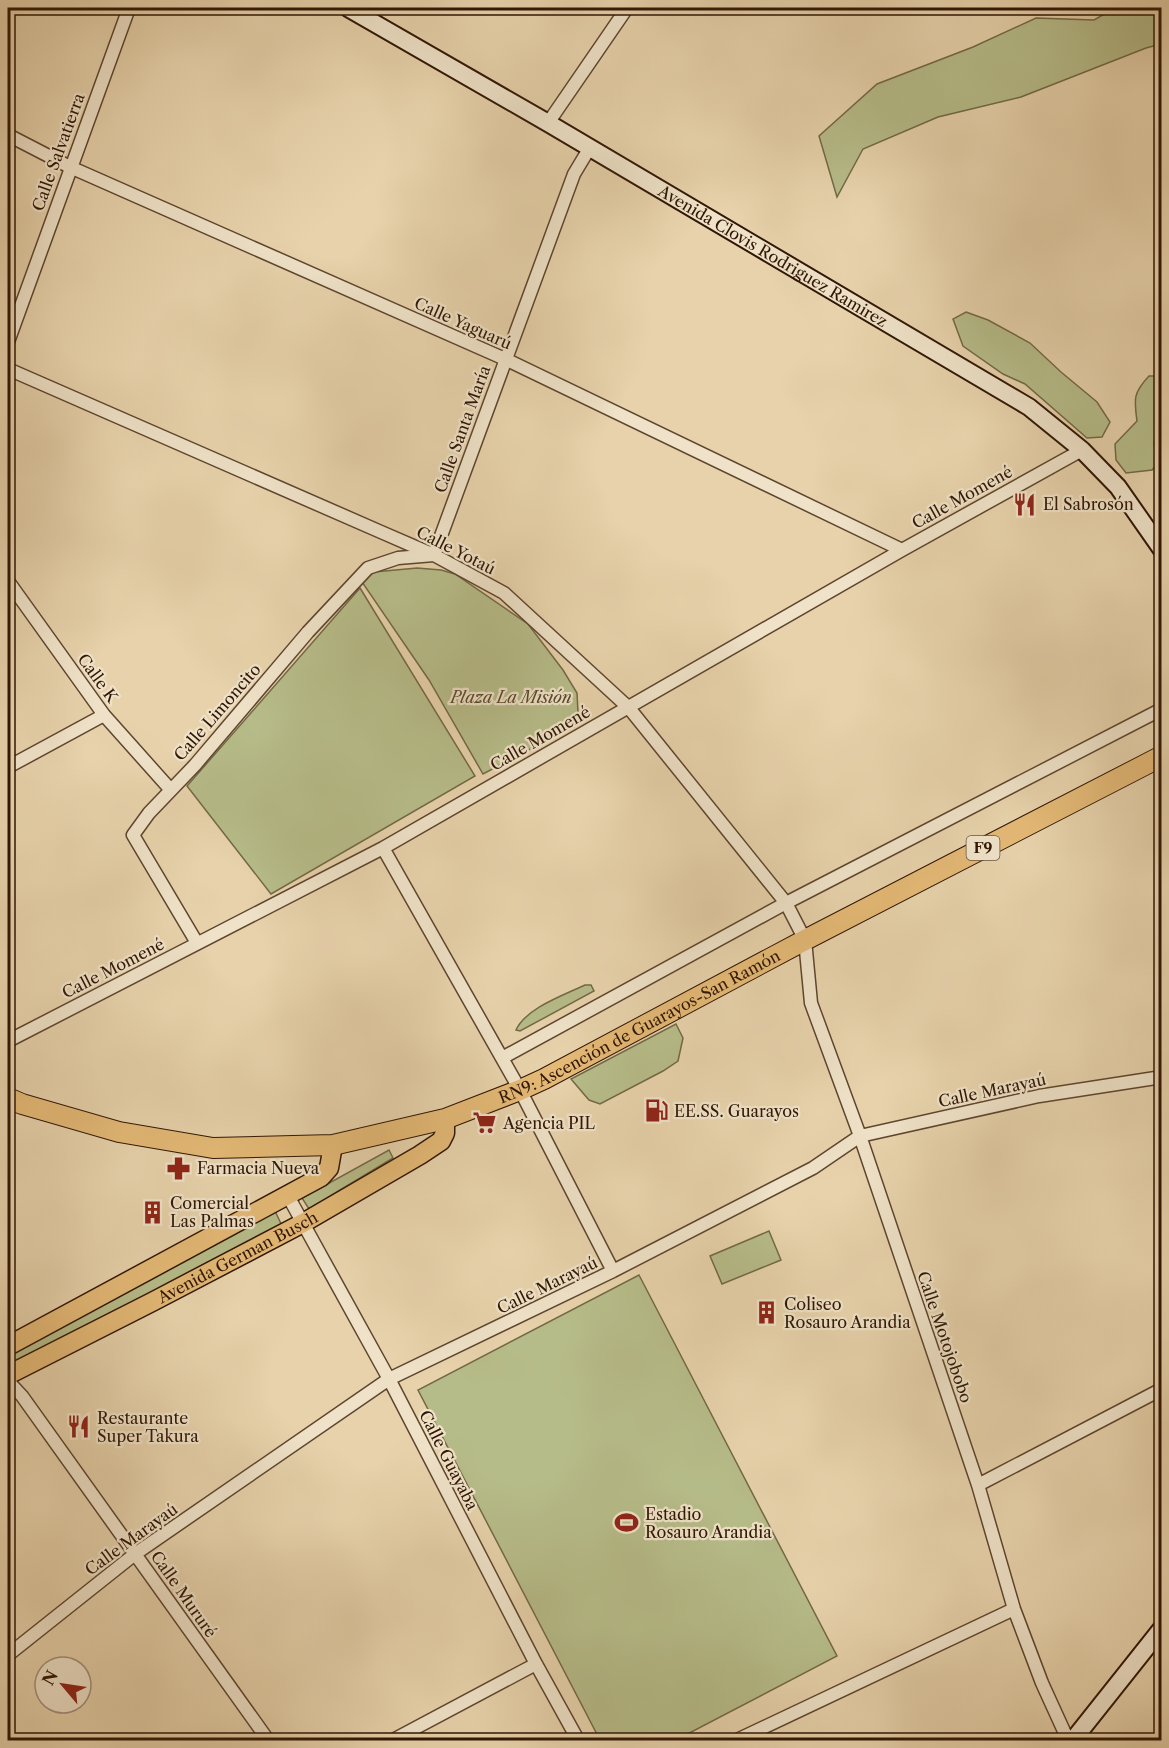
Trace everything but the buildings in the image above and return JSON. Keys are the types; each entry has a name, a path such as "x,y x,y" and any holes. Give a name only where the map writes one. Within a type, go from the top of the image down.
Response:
{"highway":[{"name":"RN9: Ascención de Guarayos-San Ramón","path":"8,1098 119,1132 213,1148 333,1145 445,1119 520,1090 1161,756"}],"main road":[{"name":"Avenida Clovis Rodriguez Ramirez","path":"348,8 548,123 1029,407 1082,450 1118,487 1161,550"},
{"name":"Avenida German Busch","path":"8,1375 303,1223 441,1141 445,1133 445,1119"},
{"name":"Avenida German Busch","path":"8,1346 288,1196 321,1176 329,1168 333,1145"},
{"path":"1071,1740 1161,1628"}],"street":[{"name":"Calle Salvatierra","path":"8,342 129,8"},
{"path":"548,123 627,8"},
{"name":"Calle Yaguarú","path":"8,135 70,167 506,359 902,550"},
{"name":"Calle Santa María","path":"434,555 574,174 589,149"},
{"name":"Calle Yotaú","path":"8,369 434,555 504,593 629,708 786,903 805,940"},
{"name":"Calle Momené","path":"8,1041 383,848 902,550 1082,450"},
{"name":"Calle Limoncito","path":"197,943 133,835 170,789 195,765 309,632 368,568 398,558 434,555"},
{"name":"Calle K","path":"8,580 104,715 170,789"},
{"path":"502,1058 786,903 1161,709"},
{"path":"8,767 104,715"},
{"path":"383,848 520,1090 613,1271"},
{"name":"Calle Motojobobo","path":"805,940 811,1003 860,1136 978,1485 1014,1609 1042,1683 1071,1740"},
{"name":"Calle Marayaú","path":"8,1654 135,1554 389,1379 613,1271 813,1168 860,1136 1039,1096 1161,1077"},
{"name":"Calle Guayaba","path":"288,1196 389,1379 536,1664 578,1740"},
{"name":"Calle Mururé","path":"8,1381 22,1396 268,1740"},
{"path":"978,1485 1161,1389"},
{"path":"737,1740 1014,1609"},
{"path":"393,1740 536,1664"}],"green space":[{"path":"1115,8 1161,8 1161,44 1021,97 938,117 863,149 837,197 819,136 877,84 973,47 1036,18 1094,20"},
{"path":"966,312 988,320 1030,343 1097,402 1110,422 1102,437 1087,438 1025,384 1003,374 963,346 953,319"},
{"path":"1149,376 1161,376 1161,434 1154,443 1158,463 1152,470 1126,473 1116,460 1115,444 1137,421 1135,407 1137,392"},
{"name":"Plaza La Misión","path":"417,568 455,574 528,624 563,670 577,693 578,713 568,729 483,774 429,680 362,582 374,572"},
{"path":"360,588 475,776 271,894 187,786"},
{"path":"585,985 591,985 594,991 520,1031 516,1030 528,1015 537,1009"},
{"path":"676,1024 683,1038 678,1061 600,1104 589,1100 571,1079"},
{"path":"389,1150 393,1158 309,1209 302,1198"},
{"path":"275,1211 283,1228 8,1369 8,1355"},
{"path":"769,1231 781,1260 722,1284 710,1256"},
{"name":"Estadio Rosauro Arandia","path":"639,1275 837,1656 676,1740 600,1740 418,1390"}],"place":[{"name":"El Sabrosón","path":"1025,504"},
{"name":"EE.SS. Guarayos","path":"656,1111"},
{"name":"Agencia PIL","path":"485,1123"},
{"name":"Farmacia Nueva","path":"179,1168"},
{"name":"Comercial Las Palmas","path":"152,1212"},
{"name":"Coliseo Rosauro Arandia","path":"766,1313"},
{"name":"Restaurante Super Takura","path":"79,1427"},
{"name":"Estadio Rosauro Arandia","path":"627,1523"}]}
